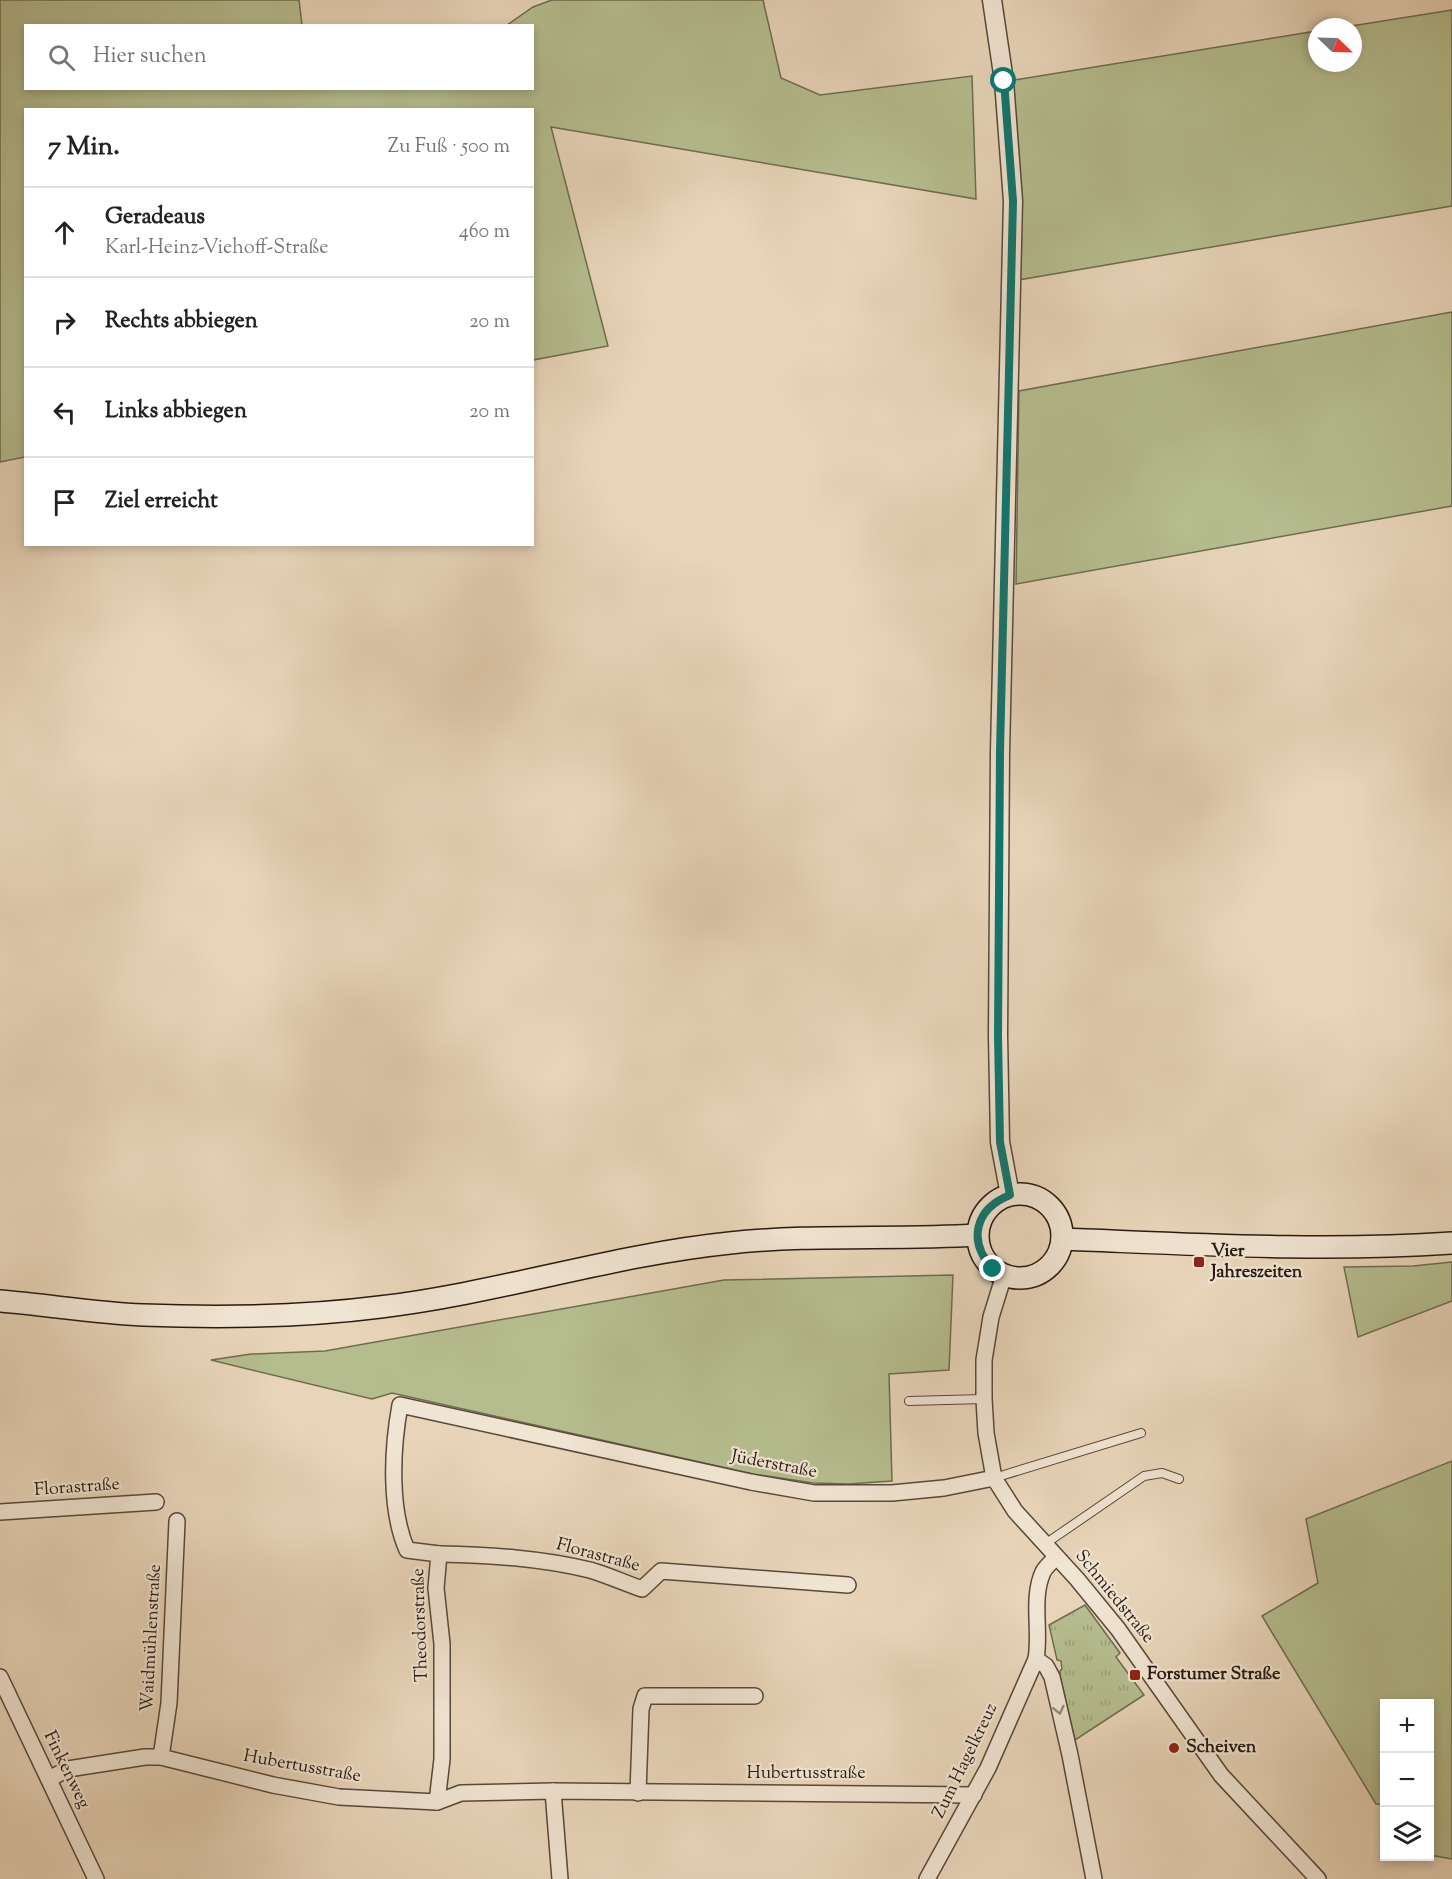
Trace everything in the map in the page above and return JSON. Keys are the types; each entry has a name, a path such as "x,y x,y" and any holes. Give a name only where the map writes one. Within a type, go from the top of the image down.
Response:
{"main road":[{"path":"1010,1195 1029,1195 1047,1203 1056,1214 1061,1226 1062,1239 1059,1252 1042,1272 1024,1277 1004,1275 993,1269 984,1259 979,1248 977,1235 980,1221 987,1209 997,1200 1010,1195"},
{"path":"0,1301 141,1315 253,1317 379,1308 440,1298 641,1256 730,1243 813,1238 977,1235"},
{"path":"1062,1239 1281,1247 1412,1246 1452,1243"}],"street":[{"path":"992,0 1004,81 1013,201 1000,740 998,1023 1000,1142 1010,1195"},
{"path":"994,1478 986,1432 984,1360 991,1317 1004,1275"},
{"name":"Jüderstraße","path":"400,1405 814,1494 892,1493 944,1488 994,1478"},
{"name":"Theodorstraße","path":"400,1405 395,1431 394,1477 401,1536 407,1550 439,1554 436,1588 441,1614 442,1748 436,1802"},
{"name":"Schmiedstraße","path":"994,1478 1015,1511 1077,1579 1118,1629 1221,1775 1318,1879"},
{"name":"Florastraße","path":"0,1512 156,1502"},
{"name":"Waidmühlenstraße","path":"161,1757 169,1703 177,1521"},
{"name":"Florastraße","path":"439,1554 492,1555 555,1563 591,1571 642,1589 661,1571 848,1585"},
{"path":"1056,1557 1044,1569 1039,1584 1037,1616 1039,1645 1036,1659 1046,1666 1052,1677 1094,1879"},
{"name":"Zum Hagelkreuz","path":"927,1879 974,1795 1036,1659"},
{"name":"Finkenweg","path":"0,1677 96,1879"},
{"path":"638,1793 641,1709 645,1696 755,1696"},
{"name":"Hubertusstraße","path":"49,1779 68,1769 145,1757 161,1757 273,1785 339,1797 436,1802 461,1793 553,1791 974,1795"},
{"path":"553,1791 560,1879"}],"lane":[{"path":"909,1401 984,1399"},
{"name":"Jüderstraße","path":"994,1478 1141,1433"},
{"path":"1045,1544 1144,1476 1162,1473 1179,1479"}],"green space":[{"path":"0,0 299,0 302,24 24,24 24,90 534,90 534,24 508,24 533,7 552,0 763,0 781,78 820,95 972,76 976,199 551,127 608,346 534,360 534,108 24,108 24,457 0,462"},
{"path":"1452,10 1452,206 1018,280 1014,80 1308,32 1308,72 1362,72 1362,24"},
{"path":"1452,312 1452,506 1016,584 1019,391"},
{"path":"1452,1262 1452,1301 1358,1337 1344,1267 1413,1266"},
{"path":"953,1275 949,1370 889,1374 892,1481 848,1484 813,1483 753,1474 392,1393 372,1399 211,1360 251,1354 325,1351 724,1280"},
{"path":"1452,1461 1452,1859 1434,1856 1434,1699 1380,1699 1380,1804 1376,1804 1262,1616 1318,1583 1306,1519"},
{"path":"1085,1605 1120,1653 1116,1657 1144,1695 1075,1740 1060,1676 1061,1661 1057,1660 1049,1625"}],"place":[{"name":"Vier Jahreszeiten","path":"1199,1262"},
{"name":"Forstumer Straße","path":"1135,1675"},
{"name":"Scheiven","path":"1174,1748"}],"route":[{"path":"993,1269 984,1259 979,1248 977,1235 980,1221 987,1209 997,1200 1010,1195 1000,1142 998,1035 1000,752 1013,201 1004,81"}]}
